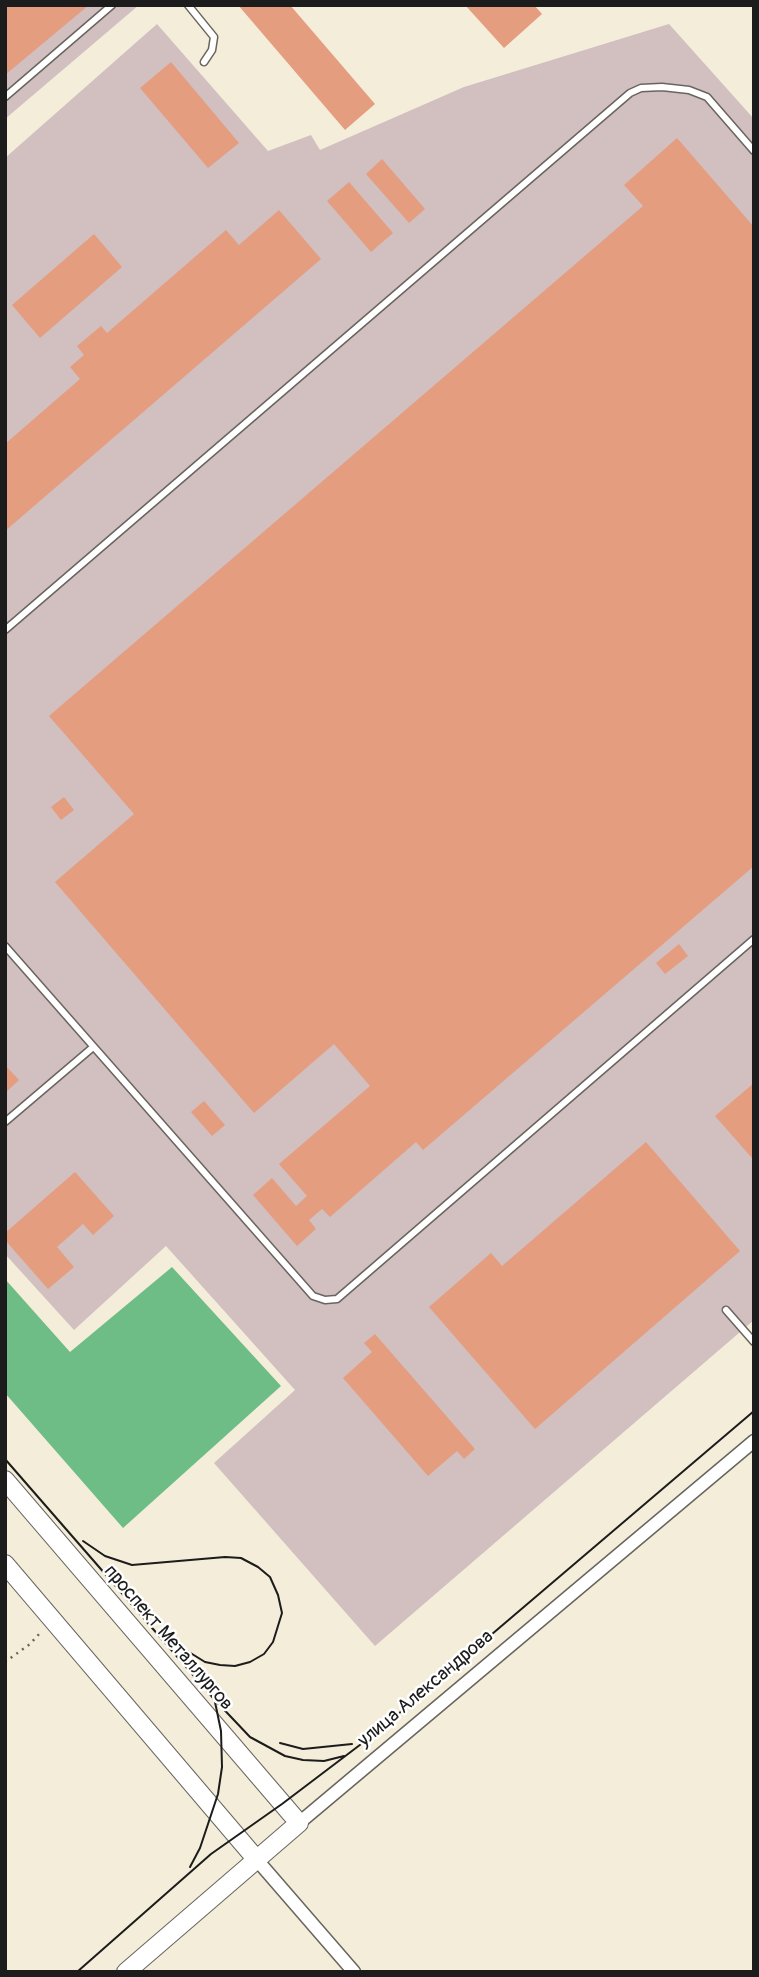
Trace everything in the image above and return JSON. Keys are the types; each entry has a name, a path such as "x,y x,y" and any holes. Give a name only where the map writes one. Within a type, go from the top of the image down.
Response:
{"street":[{"name":"улица Александрова","path":"126,1972 754,1441"},
{"name":"проспект Металлургов","path":"5,1480 299,1823"},
{"path":"5,1564 354,1972"}],"lane":[{"path":"5,97 112,5"},
{"path":"188,5 214,37 212,50 204,62"},
{"path":"5,630 630,93 641,88 662,87 690,90 707,97 754,151"},
{"path":"5,946 313,1296 325,1300 337,1299 754,939"},
{"path":"5,1122 92,1048"},
{"path":"726,1310 754,1342"}],"path":[{"path":"5,1662 30,1644 52,1619"}],"shaded area":[{"path":"5,5 139,5 5,119"},
{"path":"157,24 268,151 311,135 320,150 464,87 669,24 754,119 754,1320 375,1646 214,1463 295,1390 166,1246 74,1330 5,1254 5,158"}],"green space":[{"path":"172,1267 281,1386 123,1528 5,1393 5,1279 70,1352"}],"building":[{"path":"5,5 89,5 5,75"},
{"path":"238,5 290,5 375,104 345,130"},
{"path":"465,5 534,5 542,14 504,48"},
{"path":"171,62 239,143 208,168 140,88"},
{"path":"677,138 754,227 754,866 423,1150 416,1142 330,1217 322,1209 309,1220 316,1229 297,1246 253,1195 272,1178 296,1206 307,1196 279,1164 370,1086 334,1044 254,1113 55,882 134,814 49,716 643,206 624,185"},
{"path":"382,159 425,209 409,223 366,174"},
{"path":"349,182 393,233 371,252 327,201"},
{"path":"279,210 321,259 5,531 5,444 80,379 70,367 84,355 77,346 101,326 107,333 226,230 239,245"},
{"path":"94,234 122,267 40,338 12,305"},
{"path":"64,797 74,810 61,820 51,807"},
{"path":"679,944 688,956 665,974 656,963"},
{"path":"5,1065 19,1080 5,1093"},
{"path":"754,1083 754,1157 752,1158 715,1116"},
{"path":"204,1101 225,1125 212,1136 191,1112"},
{"path":"646,1142 740,1251 535,1429 429,1307 491,1253 502,1266"},
{"path":"75,1172 114,1216 93,1235 83,1224 57,1247 74,1267 48,1289 5,1240 5,1233"},
{"path":"375,1334 475,1449 464,1459 457,1451 428,1476 343,1378 372,1352 364,1343"}],"tram line":[{"path":"77,1972 211,1854 377,1732 754,1411"},
{"path":"5,1459 250,1737 285,1756 303,1760 324,1761 344,1756"},
{"path":"83,1541 105,1556 132,1565 241,1558 270,1577 282,1613 273,1642 264,1654 235,1666 220,1665 205,1662 168,1639"},
{"path":"190,1867 200,1848 218,1794 222,1767 221,1731 215,1702"},
{"path":"280,1743 303,1749 352,1744"}]}
